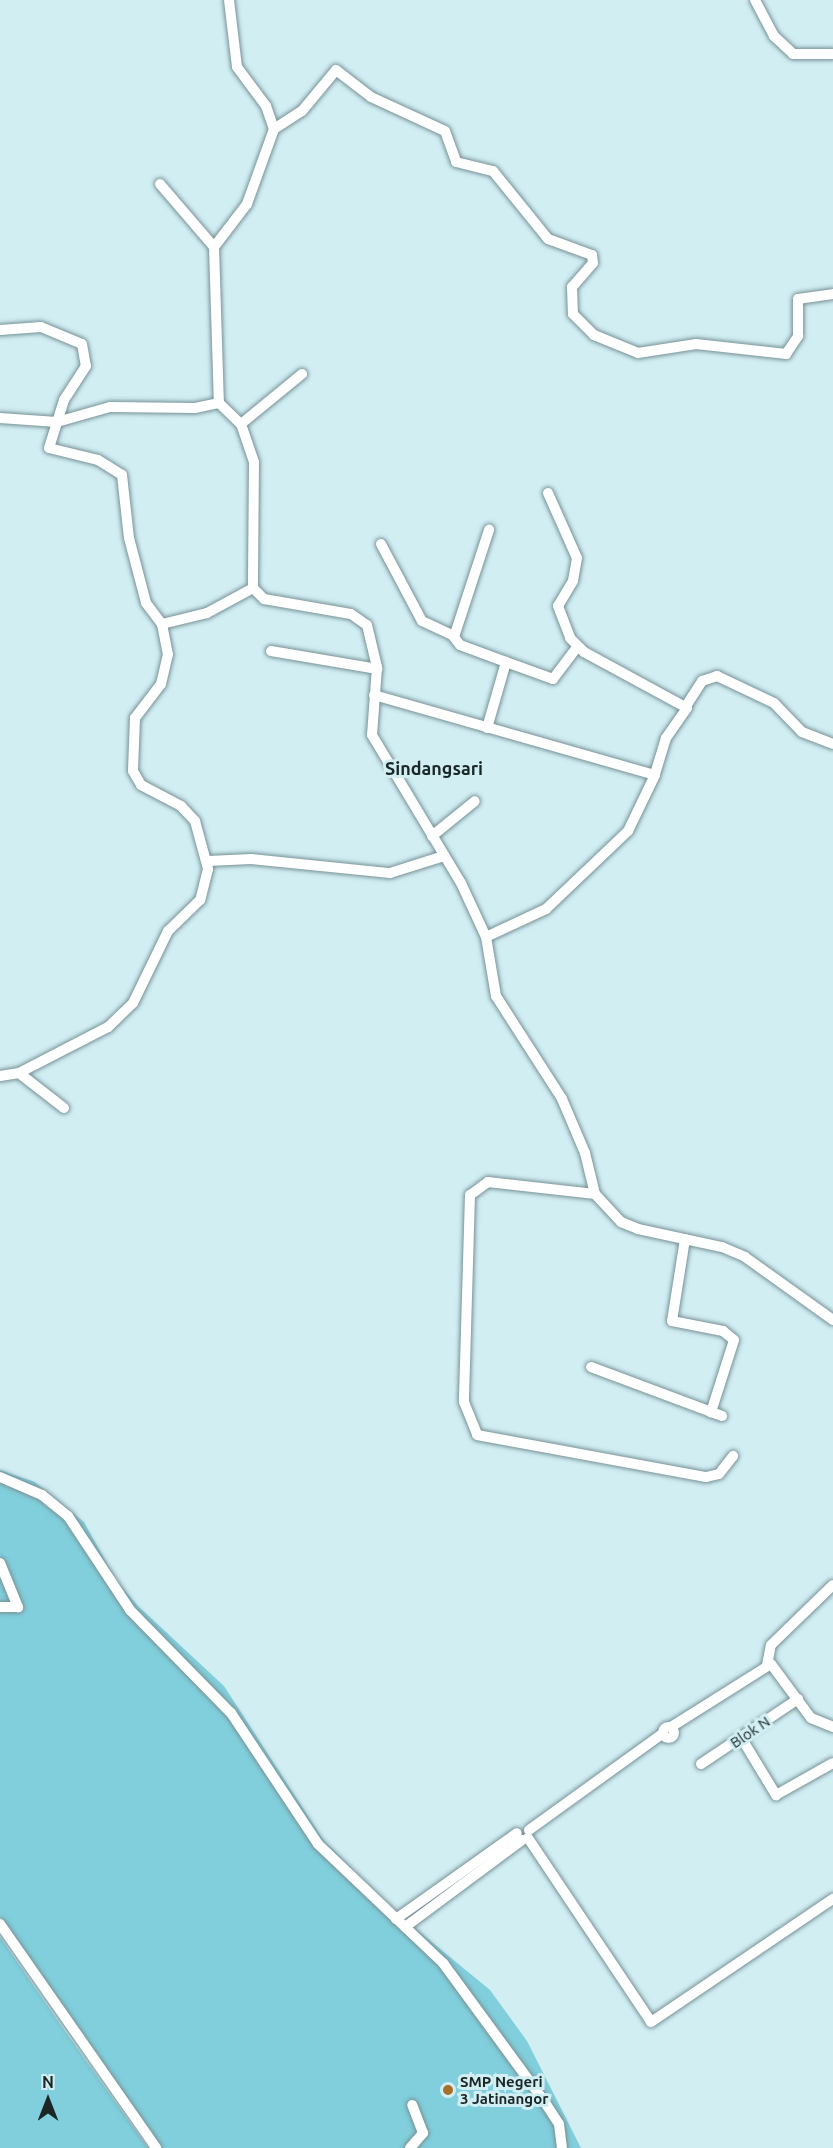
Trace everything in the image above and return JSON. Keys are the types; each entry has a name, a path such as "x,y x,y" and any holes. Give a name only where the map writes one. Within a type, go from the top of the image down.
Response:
{"street":[{"path":"229,0 237,67 266,106 274,129"},
{"path":"755,0 769,29 793,54 833,54"},
{"path":"214,247 247,204 274,129 302,111 336,70 371,98 445,131 456,162 493,171 548,239 592,255 593,263 572,288 573,314 594,334 638,353 696,344 786,354 798,336 798,299 833,294"},
{"path":"159,184 214,247 219,402 241,424 254,462 253,588 264,599 358,617 375,640 377,669 372,735 444,856 486,937 496,996 562,1100 585,1153 595,1194 621,1222 745,1257 833,1320"},
{"path":"0,330 41,327 82,344 86,366 57,422 53,453 98,460 122,475 129,538 146,603 162,624 167,666 161,684 135,718 133,771 141,785 181,806 195,821 207,861 204,894 168,932 133,1003 108,1028 19,1073 0,1076"},
{"path":"241,424 302,374"},
{"path":"0,418 57,422 110,407 195,408 219,402"},
{"path":"548,493 577,558 573,581 558,606 579,646 686,706"},
{"path":"454,636 489,530"},
{"path":"381,544 422,621 454,636 460,645 553,679 579,646"},
{"path":"162,624 207,613 253,588"},
{"path":"272,651 377,669"},
{"path":"487,728 506,662"},
{"path":"486,937 546,909 628,831 655,776 666,738 702,681 717,676 774,703 802,732 833,744"},
{"path":"374,695 655,776"},
{"path":"432,836 475,801"},
{"path":"207,861 251,859 390,873 444,856"},
{"path":"19,1073 64,1108"},
{"path":"595,1194 488,1182 470,1195 464,1402 477,1435 706,1477 718,1474 733,1456"},
{"path":"591,1367 717,1414 734,1340 723,1331 672,1321 685,1239"},
{"path":"0,1476 42,1495 68,1516 130,1610 231,1713 318,1844 443,1963 501,2038 559,2124 562,2148"},
{"path":"0,1563 18,1607 0,1607"},
{"path":"767,1665 771,1645 833,1585"},
{"path":"405,1928 524,1835 667,1731 767,1665 777,1667 818,1724 833,1727"},
{"name":"Blok N","path":"701,1764 798,1699"},
{"path":"742,1738 776,1795 833,1763"},
{"path":"396,1919 524,1835"},
{"path":"524,1835 651,2022 833,1899"},
{"path":"0,1924 156,2148"},
{"path":"410,2148 423,2133 412,2105"}],"shaded area":[{"path":"0,1470 35,1482 84,1522 116,1580 138,1606 224,1686 324,1841 400,1916 490,1990 527,2041 581,2148 162,2148 0,1917"},
{"path":"0,1937 67,2034 148,2148 0,2148"}],"place":[{"name":"SMP Negeri 3 Jatinangor","path":"448,2090"}],"district":[{"name":"Sindangsari","path":"434,768"}]}
